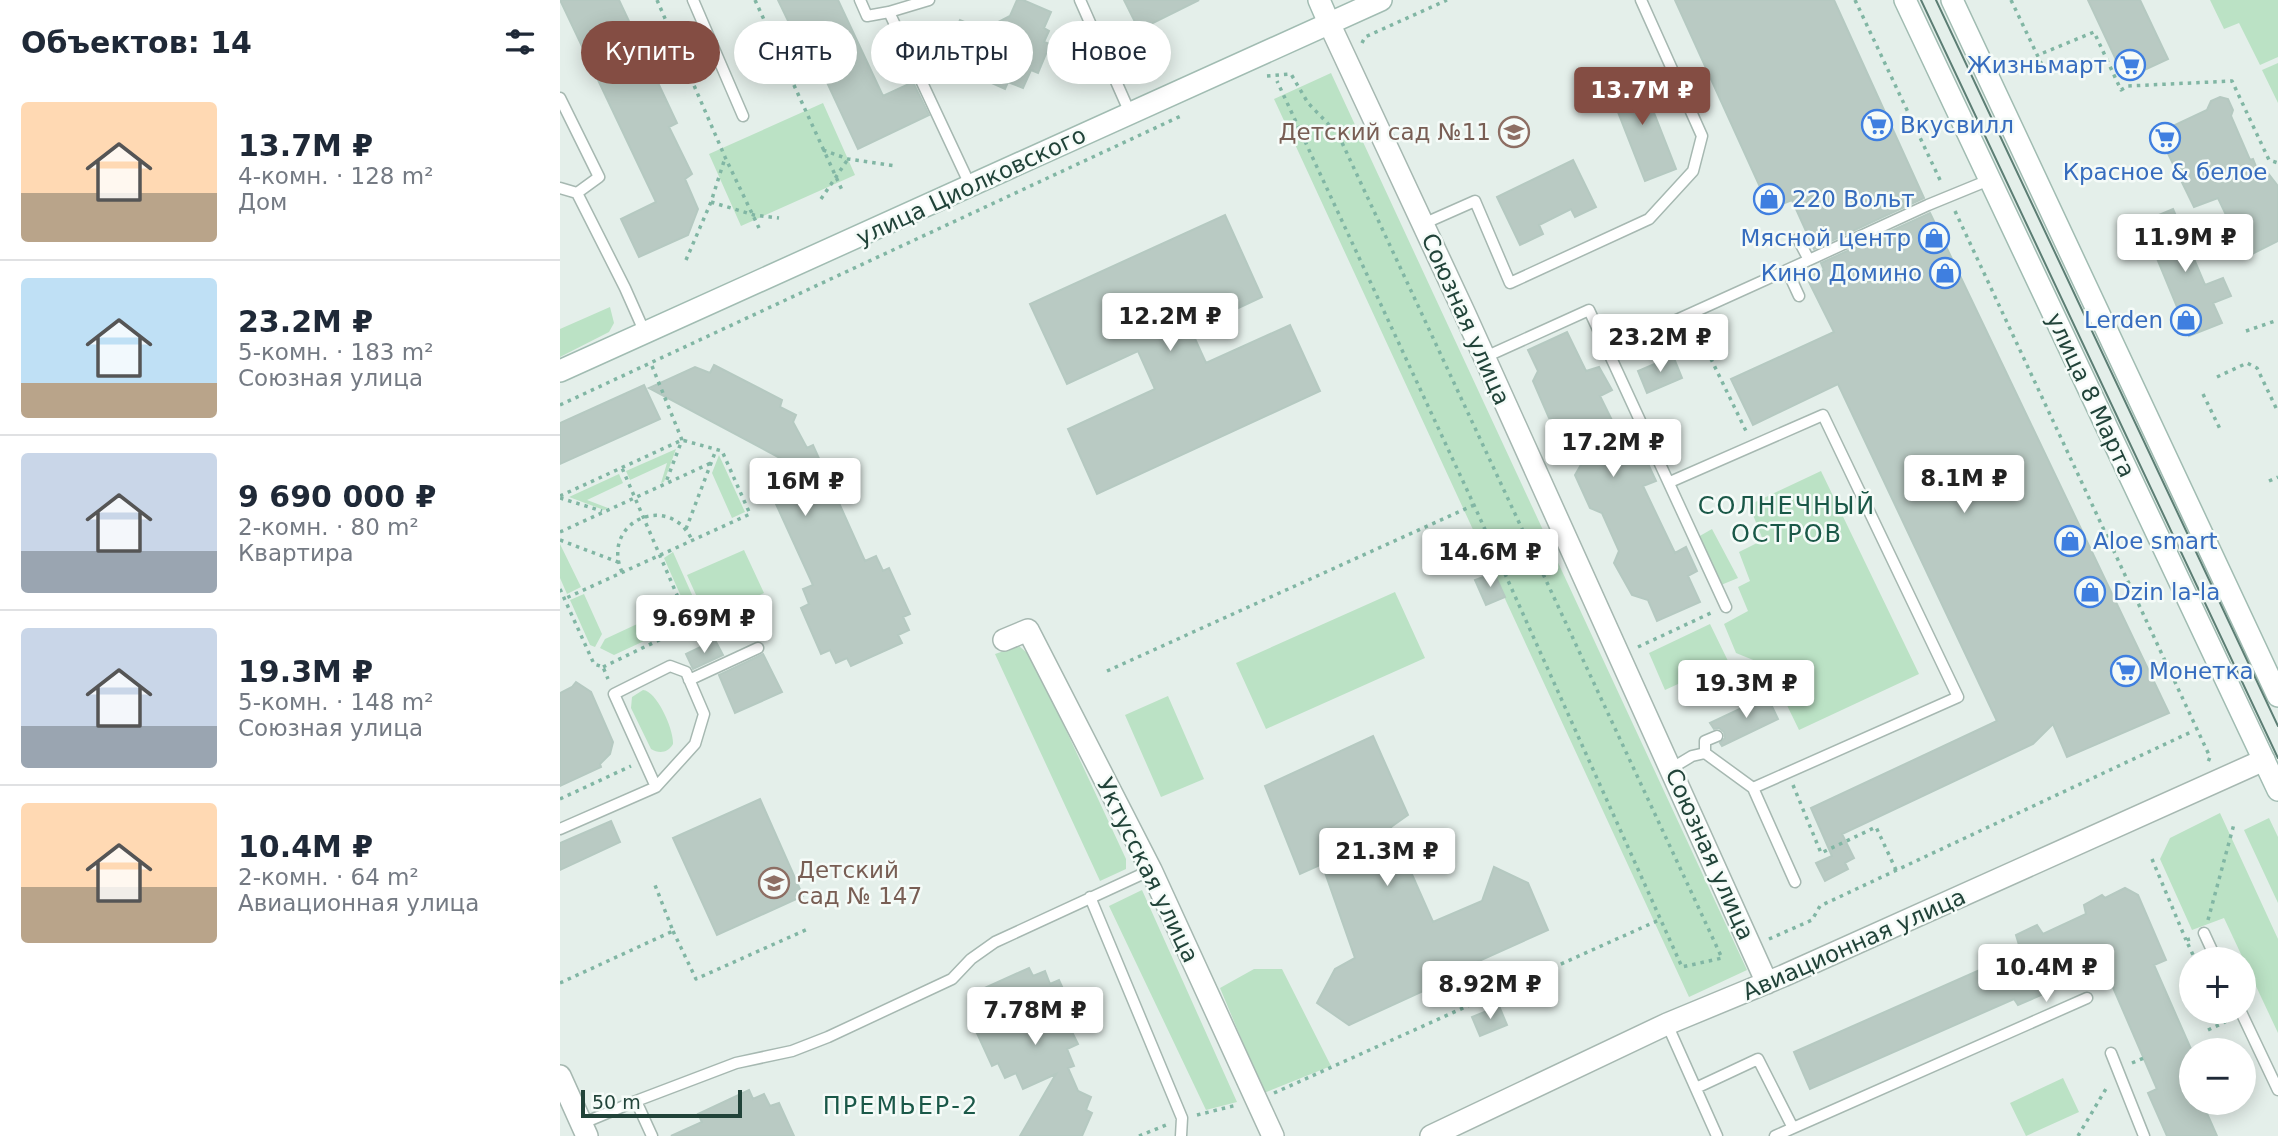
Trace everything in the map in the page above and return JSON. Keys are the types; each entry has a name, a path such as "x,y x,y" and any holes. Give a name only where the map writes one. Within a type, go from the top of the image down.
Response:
{"street":[{"name":"Союзная улица","path":"1319,0 1672,768 1767,983"},
{"name":"улица Циолковского","path":"560,371 1381,0"},
{"name":"улица 8 Марта","path":"1905,0 1989,180 2271,757 2278,790"},
{"name":"улица 8 Марта","path":"1952,0 2278,696"},
{"name":"Уктусская улица","path":"1004,640 1028,630 1151,870 1273,1136"},
{"name":"Авиационная улица","path":"1431,1136 1667,1024 1767,983 2271,757"},
{"path":"560,1076 584,1130"}],"lane":[{"path":"693,0 743,116"},
{"path":"859,0 867,16 929,0"},
{"path":"1080,0 1130,113"},
{"path":"1423,224 1475,201 1510,283 1649,219 1693,172 1702,136 1641,0"},
{"path":"889,12 971,187"},
{"path":"560,98 599,177 577,193"},
{"path":"1608,351 1989,180"},
{"path":"560,188 577,193 645,333"},
{"path":"1798,239 1809,260"},
{"path":"1787,270 1799,296"},
{"path":"1483,358 1589,310 1670,482 1696,547 1726,607"},
{"path":"1670,482 1823,415 1958,697 1753,788"},
{"path":"689,680 758,648"},
{"path":"560,829 656,787 695,744 704,714 686,672 670,666 614,694 656,787"},
{"path":"1705,753 1705,741 1717,736"},
{"path":"1672,768 1692,756 1705,753 1753,788 1795,881"},
{"path":"584,1130 636,1101 736,1063 792,1051 828,1037 952,979 971,959 995,942 1151,870"},
{"path":"1090,897 1182,1118 1181,1136"},
{"path":"2204,933 2210,947"},
{"path":"1775,1136 2087,998"},
{"path":"1667,1024 1717,1136"},
{"path":"2247,1024 2278,1090"},
{"path":"2111,1053 2144,1136"},
{"path":"1696,1088 1758,1059 1793,1128"},
{"path":"636,1101 652,1136"}],"path":[{"path":"657,0 759,228"},
{"path":"755,0 842,190"},
{"path":"1359,48 1365,37 1447,0"},
{"path":"1855,0 2210,757 2207,766"},
{"path":"2011,0 2042,65 2051,71"},
{"path":"2043,53 2094,32 2121,90 2127,86 2232,80 2269,160 2278,163"},
{"path":"1267,76 1291,74 1308,103 1338,134 1722,958 1682,967 1474,505 1277,81"},
{"path":"560,405 1192,111"},
{"path":"822,150 848,159 896,166"},
{"path":"686,261 725,157"},
{"path":"821,199 848,159"},
{"path":"710,202 754,215 779,218"},
{"path":"2246,331 2278,320"},
{"path":"2217,377 2247,363 2252,364 2257,368 2278,412"},
{"path":"652,366 682,440 665,484"},
{"path":"2203,394 2220,429"},
{"path":"560,497 682,440 722,451 750,514 564,599"},
{"path":"686,530 716,450"},
{"path":"560,532 711,463"},
{"path":"560,589 593,664 603,667 690,625 621,468"},
{"path":"2269,481 2278,477"},
{"path":"560,497 604,512"},
{"path":"1107,671 1474,505"},
{"path":"622,572 618,562 618,548 622,535 631,524 643,517 666,517 686,530 692,540"},
{"path":"560,540 618,562"},
{"path":"1633,650 1726,607"},
{"path":"603,667 614,694"},
{"path":"1767,939 1812,920 1820,906 1898,872 2191,732"},
{"path":"560,799 625,769"},
{"path":"1788,774 1821,853 1876,827 1898,872"},
{"path":"2186,940 2204,933 2234,824"},
{"path":"2152,859 2189,947"},
{"path":"655,885 695,979 810,928"},
{"path":"1139,1136 1182,1118 1256,1100 1660,919"},
{"path":"560,983 673,931"},
{"path":"2208,1030 2221,1024"},
{"path":"2078,1136 2118,1070 2144,1058"}],"green space":[{"path":"2210,0 2278,0 2278,57 2260,65 2239,23 2224,29"},
{"path":"2278,63 2278,103 2262,70"},
{"path":"1331,73 1747,970 1689,997 1274,99"},
{"path":"823,103 855,175 741,226 709,154"},
{"path":"610,307 614,323 609,332 560,357 560,329"},
{"path":"676,449 664,482 661,483 667,463 630,480 626,471"},
{"path":"719,455 745,512 732,518 712,473"},
{"path":"1821,471 1919,674 1799,730 1768,666 1736,653 1724,624 1748,611 1738,587 1750,581 1739,552 1763,540 1749,505"},
{"path":"619,474 623,483 587,500 608,508 604,510 569,497"},
{"path":"1712,529 1738,578 1721,585 1698,537"},
{"path":"560,544 581,587 567,594 560,578"},
{"path":"744,550 764,593 707,619 687,575"},
{"path":"673,552 701,615 691,619 664,558"},
{"path":"1395,592 1425,658 1266,729 1236,663"},
{"path":"584,594 602,634 595,647 590,645 570,600"},
{"path":"678,605 685,622 614,655 600,648 605,639"},
{"path":"1710,624 1728,661 1665,690 1649,653"},
{"path":"1019,646 1032,657 1126,859 1126,869 1100,881 995,654"},
{"path":"643,690 654,697 668,721 673,744 666,751 657,752 651,749 631,708 632,697"},
{"path":"1168,696 1204,779 1161,797 1125,715"},
{"path":"2220,813 2278,939 2278,1033 2256,986 2256,947 2238,947 2224,918 2192,930 2160,859 2170,838"},
{"path":"2269,818 2278,837 2278,903 2244,830"},
{"path":"1142,890 1237,1102 1206,1110 1109,906"},
{"path":"1254,969 1282,969 1331,1066 1264,1093 1220,988"},
{"path":"2063,1078 2079,1112 2026,1136 2010,1103"}],"building":[{"path":"560,0 619,0 629,21 581,21 581,44"},
{"path":"778,0 838,0 848,21 788,21"},
{"path":"1017,0 1051,12 1044,28 1047,30 1044,42 1047,43 1047,51 1038,73 1033,71 1033,21 1000,21 1010,16"},
{"path":"1124,0 1199,0 1157,21 1134,21"},
{"path":"1675,0 1834,0 1924,198 1814,249 1792,200 1770,209"},
{"path":"2088,0 2140,0 2168,59 2125,79"},
{"path":"857,41 871,70 871,84 877,84 883,96 914,84 929,115 858,149 828,84 857,84"},
{"path":"1638,72 1676,169 1645,181 1607,84"},
{"path":"600,84 659,84 677,123 669,127 692,174 685,179 698,209 688,235 639,257 621,219 656,202"},
{"path":"994,84 1007,84 1005,89"},
{"path":"2220,97 2228,99 2233,110 2231,116 2259,174 2267,172 2278,186 2278,241 2246,257 2218,198 2194,207 2158,133 2207,110 2211,101"},
{"path":"1573,160 1596,207 1575,217 1571,209 1539,225 1543,234 1520,245 1497,197"},
{"path":"2173,209 2205,285 2223,278 2231,296 2213,303 2222,323 2189,336 2142,222"},
{"path":"1930,213 2169,713 2067,757 2053,724 2033,744 1842,834 1854,858 1845,863 1848,869 1825,881 1816,863 1832,856 1811,808 1997,721 1838,384 1753,425 1731,379 1834,332 1807,278 1824,270 1821,263"},
{"path":"1225,215 1262,297 1191,330 1206,363 1290,325 1320,391 1097,494 1068,429 1155,389 1138,351 1067,384 1030,304"},
{"path":"1567,332 1586,371 1599,367 1612,390 1600,396 1632,461 1644,455 1656,481 1643,486 1675,553 1686,547 1697,571 1688,576 1700,602 1657,621 1648,600 1632,595 1614,563 1619,551 1602,513 1590,508 1575,475 1582,463 1563,423 1549,418 1533,381 1538,371 1528,350"},
{"path":"1673,356 1682,378 1647,393 1638,371"},
{"path":"714,365 782,400 780,407 796,415 793,422 807,448 813,445 865,561 876,556 883,571 889,568 910,614 903,617 909,630 898,635 902,643 851,666 847,658 836,663 830,650 821,654 801,608 809,604 803,589 813,585 760,469 782,459 649,388 695,367 710,373"},
{"path":"644,385 660,419 560,464 560,423"},
{"path":"1494,573 1505,597 1486,605 1475,580"},
{"path":"715,640 723,655 693,669 686,654"},
{"path":"763,654 782,692 735,713 719,675"},
{"path":"576,682 591,692 613,742 610,754 600,764 601,767 560,786 560,693"},
{"path":"1767,696 1778,719 1722,746 1720,743 1725,738 1724,732 1719,728 1714,729 1710,723"},
{"path":"1373,736 1408,815 1391,827 1433,922 1482,901 1494,867 1528,883 1548,930 1461,969 1446,999 1423,991 1349,1025 1317,1003 1335,969 1355,958 1322,864 1300,874 1265,786"},
{"path":"760,799 803,896 717,935 673,838"},
{"path":"611,821 620,842 560,870 560,843"},
{"path":"2125,888 2138,895 2166,960 2154,965 2186,1038 2179,1038 2179,1115 2208,1115 2217,1136 2167,1136 2148,1093 2157,1089 2102,962 2059,979 2062,986 2018,1005 2014,999 1810,1089 1794,1052 1998,962 1995,956 2019,945 2016,935 2037,925 2043,934 2086,914 2084,905 2102,895 2105,898"},
{"path":"1029,968 1033,976 1045,971 1050,984 1059,980 1080,1026 1071,1030 1078,1044 1067,1049 1074,1066 1068,1068 1078,1091 1091,1097 1086,1110 1092,1113 1082,1136 1020,1136 1056,1074 1023,1089 1016,1073 1005,1078 998,1063 992,1066 971,1020 977,1018 971,1004 982,999 978,991"},
{"path":"1499,1006 1507,1025 1480,1036 1472,1017"},
{"path":"749,1090 753,1099 764,1094 770,1106 779,1103 794,1136 671,1136 702,1122 698,1114"}],"tram line":[{"path":"1921,0 2278,758"},
{"path":"1936,0 2278,726"}],"place":[{"name":"Жизньмарт","path":"2130,65"},
{"name":"Вкусвилл","path":"1877,125"},
{"name":"Детский сад №11","path":"1514,132"},
{"name":"Красное & белое","path":"2165,138"},
{"name":"220 Вольт","path":"1769,199"},
{"name":"Мясной центр","path":"1934,238"},
{"name":"Кино Домино","path":"1945,273"},
{"name":"Lerden","path":"2186,320"},
{"name":"Aloe smart","path":"2070,541"},
{"name":"Dzin la-la","path":"2090,592"},
{"name":"Монетка","path":"2126,671"},
{"name":"Детский сад № 147","path":"774,883"}],"district":[{"name":"СОЛНЕЧНЫЙ ОСТРОВ","path":"1787,520"},
{"name":"ПРЕМЬЕР-2","path":"901,1106"}]}
